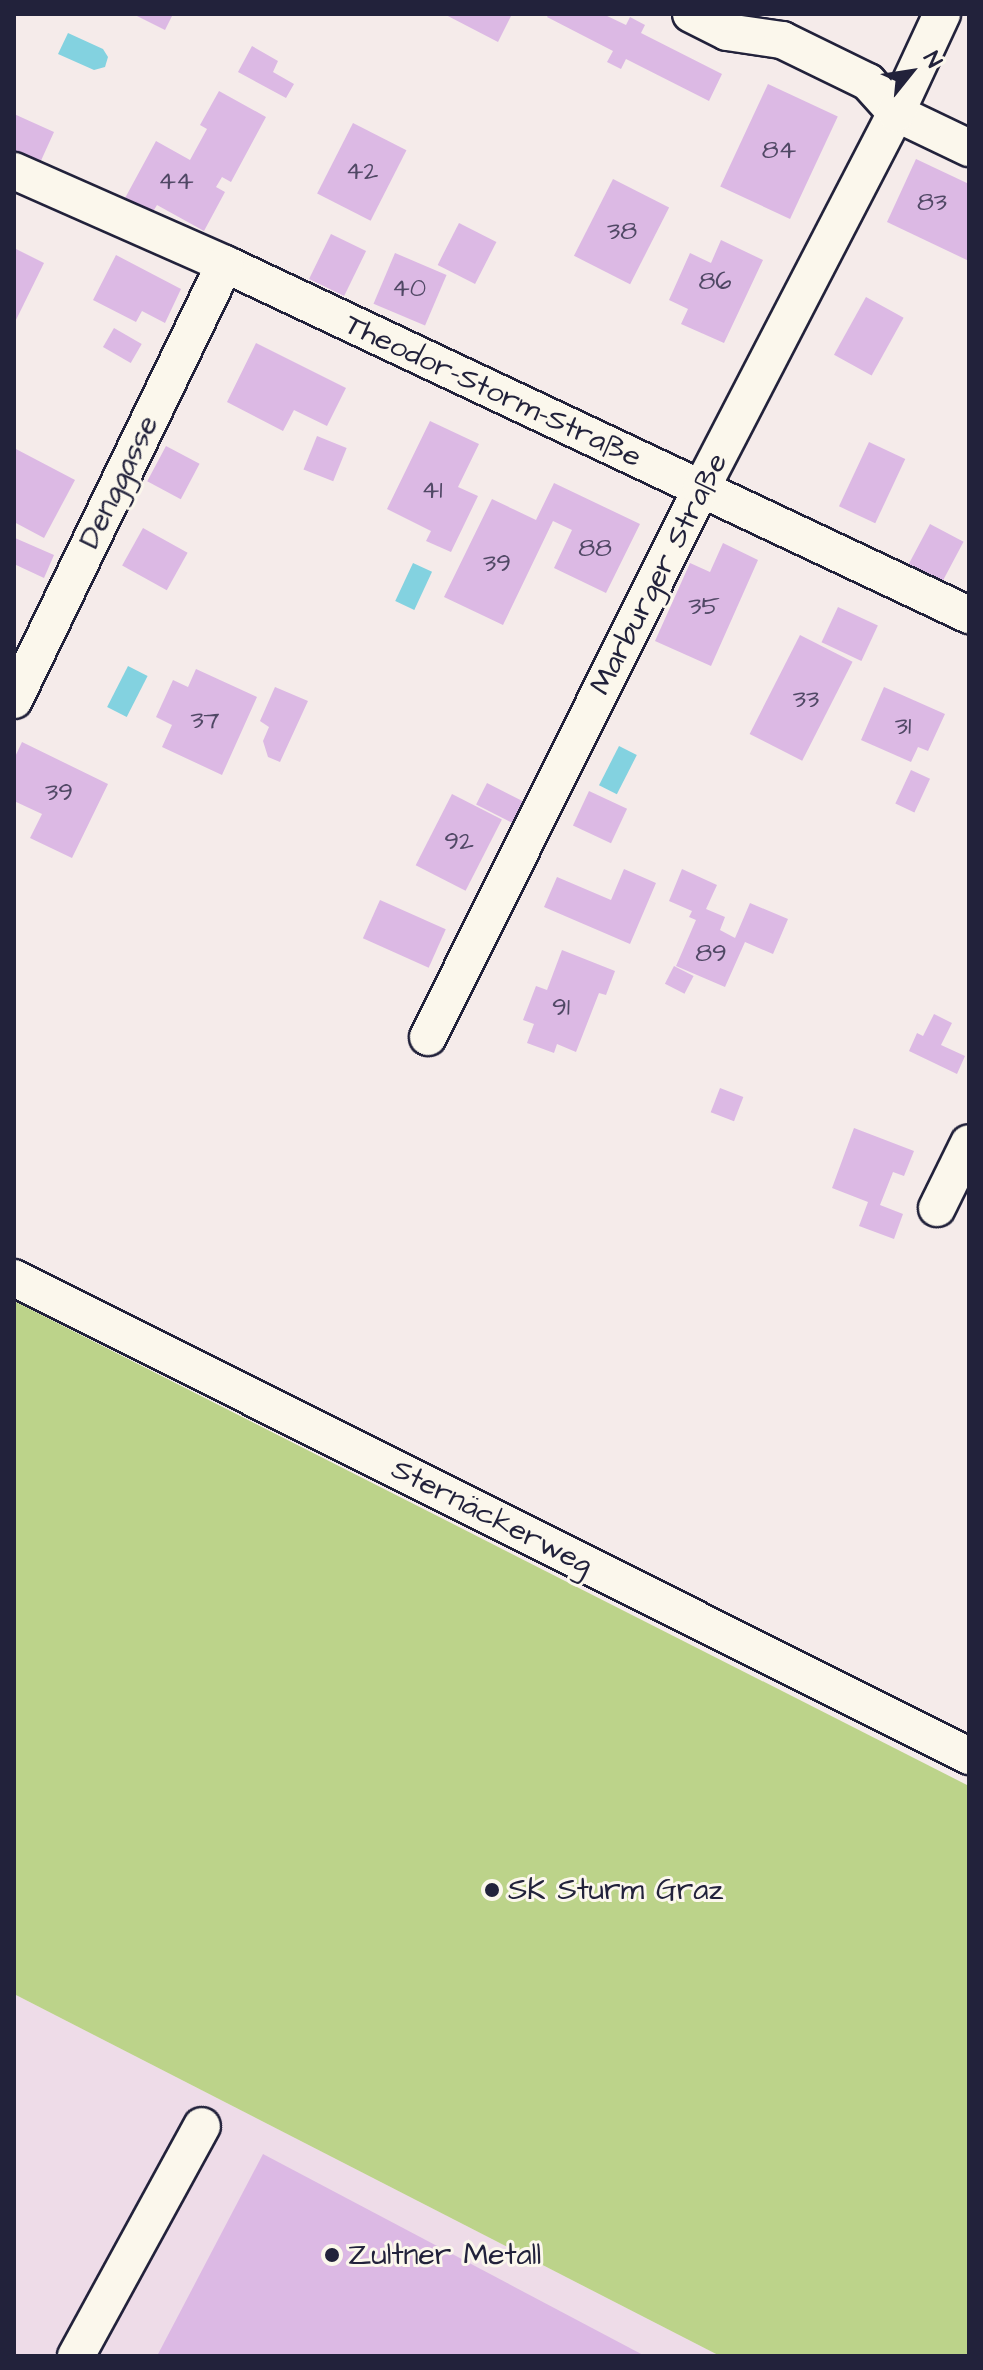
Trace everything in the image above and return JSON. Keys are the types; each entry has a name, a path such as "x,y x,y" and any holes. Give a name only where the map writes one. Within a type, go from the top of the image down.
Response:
{"street":[{"path":"691,14 727,32 782,40 868,82 896,113 969,148"},
{"name":"Marburger Straße","path":"428,1037 701,489 896,113 942,14"},
{"name":"Theodor-Storm-Straße","path":"14,171 225,264 969,615"},
{"name":"Denggasse","path":"14,700 225,264"},
{"path":"937,1208 969,1143"},
{"name":"Sternäckerweg","path":"14,1278 969,1756"},
{"path":"76,2356 202,2126"}],"shaded area":[{"path":"14,1994 720,2356 14,2356"}],"green space":[{"name":"SK Sturm Graz","path":"14,1301 969,1786 969,2356 720,2356 14,1994"}],"water":[{"path":"68,33 103,49 108,57 105,67 94,70 58,54"},
{"path":"413,563 432,572 414,610 395,601"},
{"path":"128,666 148,676 127,717 107,707"},
{"path":"619,746 637,755 617,794 599,785"}],"building":[{"path":"133,14 173,14 165,30"},
{"path":"444,14 512,14 498,42"},
{"path":"549,14 603,14 626,25 630,17 645,25 641,33 722,74 709,101 626,59 621,69 607,62 613,51 547,17"},
{"path":"252,46 278,61 273,72 294,84 286,98 238,72"},
{"path":"768,84 838,117 790,219 720,186"},
{"path":"219,91 266,117 231,182 222,177 216,187 225,192 204,231 157,205 151,215 124,200 156,141 190,160 207,129 200,125"},
{"path":"14,114 54,132 39,165 14,154"},
{"path":"353,123 406,150 371,221 317,193"},
{"path":"916,159 969,184 969,261 887,222"},
{"path":"613,179 669,208 630,284 574,256"},
{"path":"459,223 496,242 475,284 438,265"},
{"path":"331,234 366,251 344,296 309,279"},
{"path":"721,240 763,260 724,343 681,324 688,309 669,300 690,253 711,263"},
{"path":"14,248 44,263 14,324"},
{"path":"395,253 447,275 425,326 374,304"},
{"path":"116,255 181,289 165,323 142,311 136,322 93,300"},
{"path":"866,297 904,318 872,376 834,355"},
{"path":"114,328 142,344 131,363 103,347"},
{"path":"256,343 346,388 327,426 294,410 283,431 227,402"},
{"path":"430,421 479,444 458,487 478,496 451,552 426,541 431,531 387,509"},
{"path":"317,436 347,448 333,481 304,469"},
{"path":"869,442 905,459 875,523 839,506"},
{"path":"166,446 200,464 181,499 147,481"},
{"path":"14,448 75,480 44,538 14,522"},
{"path":"554,483 640,524 606,593 554,568 572,530 553,521 503,625 444,597 492,499 536,520"},
{"path":"930,524 964,542 940,586 907,568"},
{"path":"143,528 188,553 167,590 122,566"},
{"path":"15,538 54,555 44,578 14,564"},
{"path":"723,543 758,560 711,666 655,641 690,563 710,572"},
{"path":"838,607 878,626 861,661 822,642"},
{"path":"800,635 853,662 802,761 750,734"},
{"path":"196,669 257,697 222,775 162,747 172,725 156,717 173,680 188,687"},
{"path":"275,687 308,701 280,762 268,757 263,741 269,727 260,721"},
{"path":"884,687 945,714 928,751 918,747 911,762 861,740"},
{"path":"22,742 108,784 72,858 30,838 42,814 14,801 14,759"},
{"path":"911,770 930,779 914,812 895,804"},
{"path":"487,783 529,804 518,826 476,804"},
{"path":"589,791 627,809 611,843 573,825"},
{"path":"452,794 502,819 466,891 416,865"},
{"path":"624,869 656,883 630,944 544,907 557,877 611,900"},
{"path":"682,869 717,885 706,909 725,917 720,930 735,938 750,903 788,919 773,954 745,942 725,987 676,966 696,920 689,917 692,911 669,901"},
{"path":"380,900 446,929 429,968 363,938"},
{"path":"562,950 615,971 606,995 599,993 576,1052 557,1044 554,1053 527,1043 534,1024 523,1020 536,986 547,990"},
{"path":"674,966 694,976 685,994 665,984"},
{"path":"934,1014 952,1023 941,1045 965,1056 957,1074 909,1051 917,1033 923,1036"},
{"path":"720,1088 743,1097 734,1121 711,1112"},
{"path":"854,1128 914,1151 904,1176 893,1172 880,1205 903,1214 894,1239 859,1226 868,1202 832,1188"},
{"name":"Zultner Metall","path":"263,2154 645,2356 157,2356"}],"place":[{"name":"SK Sturm Graz","path":"492,1890"},
{"name":"Zultner Metall","path":"332,2255"}]}
